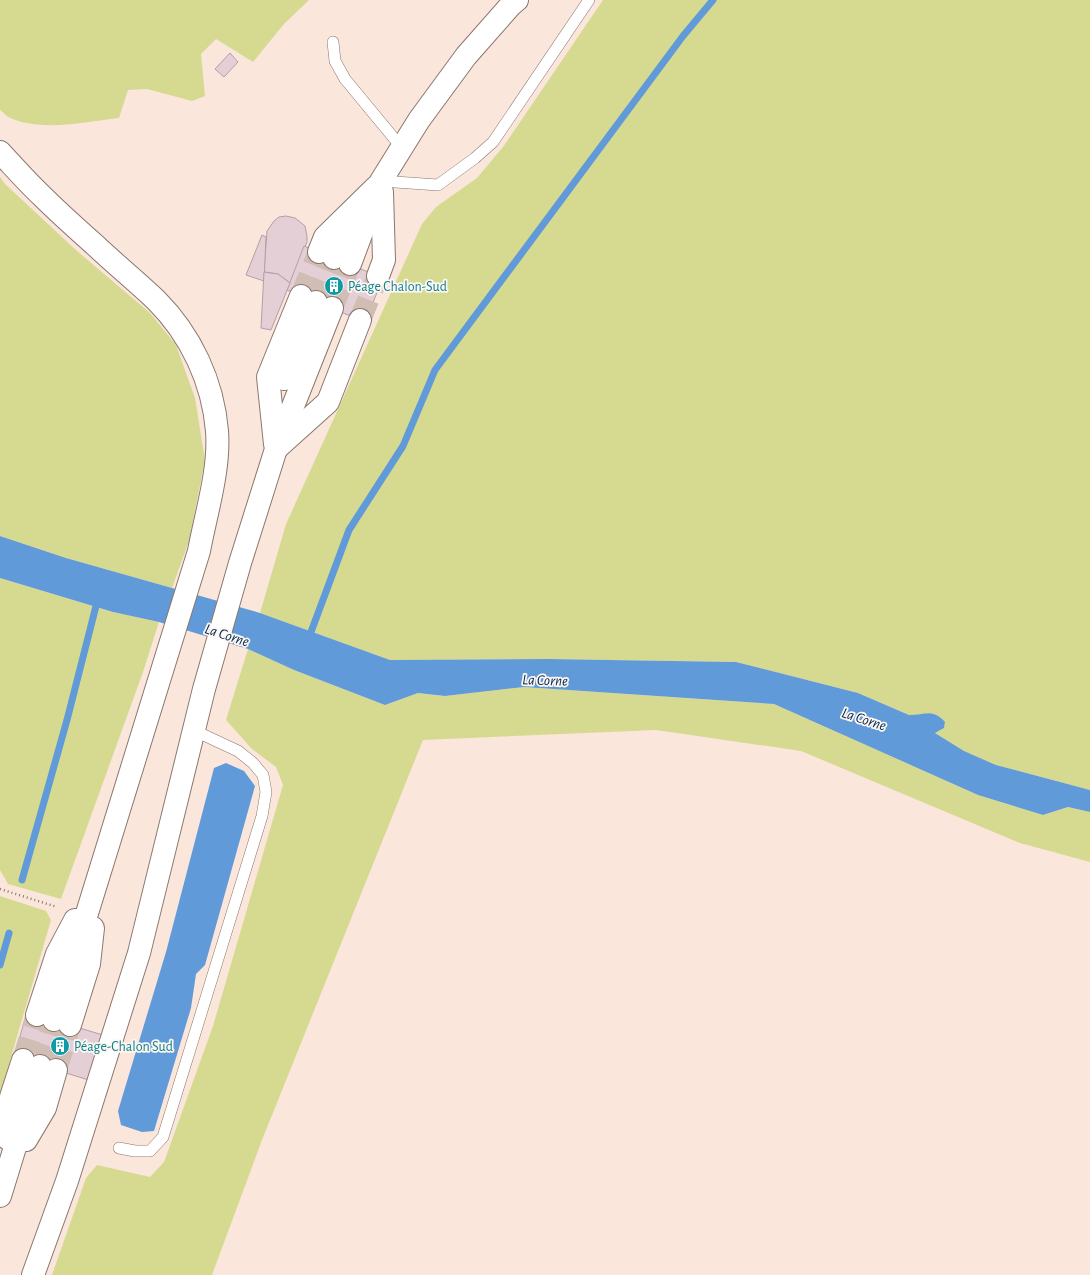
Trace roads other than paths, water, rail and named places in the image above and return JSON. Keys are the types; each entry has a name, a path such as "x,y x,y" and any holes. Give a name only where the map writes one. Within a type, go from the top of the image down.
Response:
{"highway":[{"path":"349,264 381,182 419,120 466,56 517,0"},
{"path":"0,152 41,196 156,300 180,328 195,353 206,377 217,432 213,480 199,550 98,879 54,1020 57,954 98,879"},
{"path":"349,264 384,260 381,182"},
{"path":"349,264 325,237 381,182"},
{"path":"276,449 268,377 332,308"},
{"path":"276,449 328,402 332,308"},
{"path":"33,1275 67,1181 139,953 193,730 240,563 276,449 298,390 332,308"},
{"path":"3,1186 40,1065"}],"lane":[{"path":"381,182 438,185 475,158 493,142 589,0"},
{"path":"333,42 335,61 345,79 402,148"},
{"path":"119,1148 135,1151 150,1151 163,1137 262,816 266,792 264,775 253,763 238,751 193,730"}],"water":[{"name":"La Corne","path":"0,536 66,558 260,613 390,660 547,659 736,662 858,693 909,715 928,713 937,715 945,722 944,728 935,733 964,751 996,765 1090,790 1090,812 1068,807 1043,815 978,795 774,704 524,687 445,696 418,693 385,705 294,670 248,649 159,622 113,612 0,578"},
{"path":"226,763 244,771 255,786 205,965 196,974 191,1008 154,1131 142,1132 121,1125 118,1111 166,952 214,768"}],"waterway":[{"path":"308,640 349,530 403,446 435,370 683,36 713,0"},
{"path":"22,880 67,720 96,606"},
{"path":"0,965 9,933"}],"tunnel":[{"path":"301,296 319,252"},
{"path":"316,302 334,258"},
{"path":"332,308 350,264"},
{"path":"360,320 378,276"},
{"path":"23,1060 37,1015"},
{"path":"40,1066 54,1020"},
{"path":"56,1070 70,1025"}],"place":[{"name":"Péage Chalon-Sud","path":"334,286"},
{"name":"Péage-Chalon Sud","path":"60,1046"}]}
